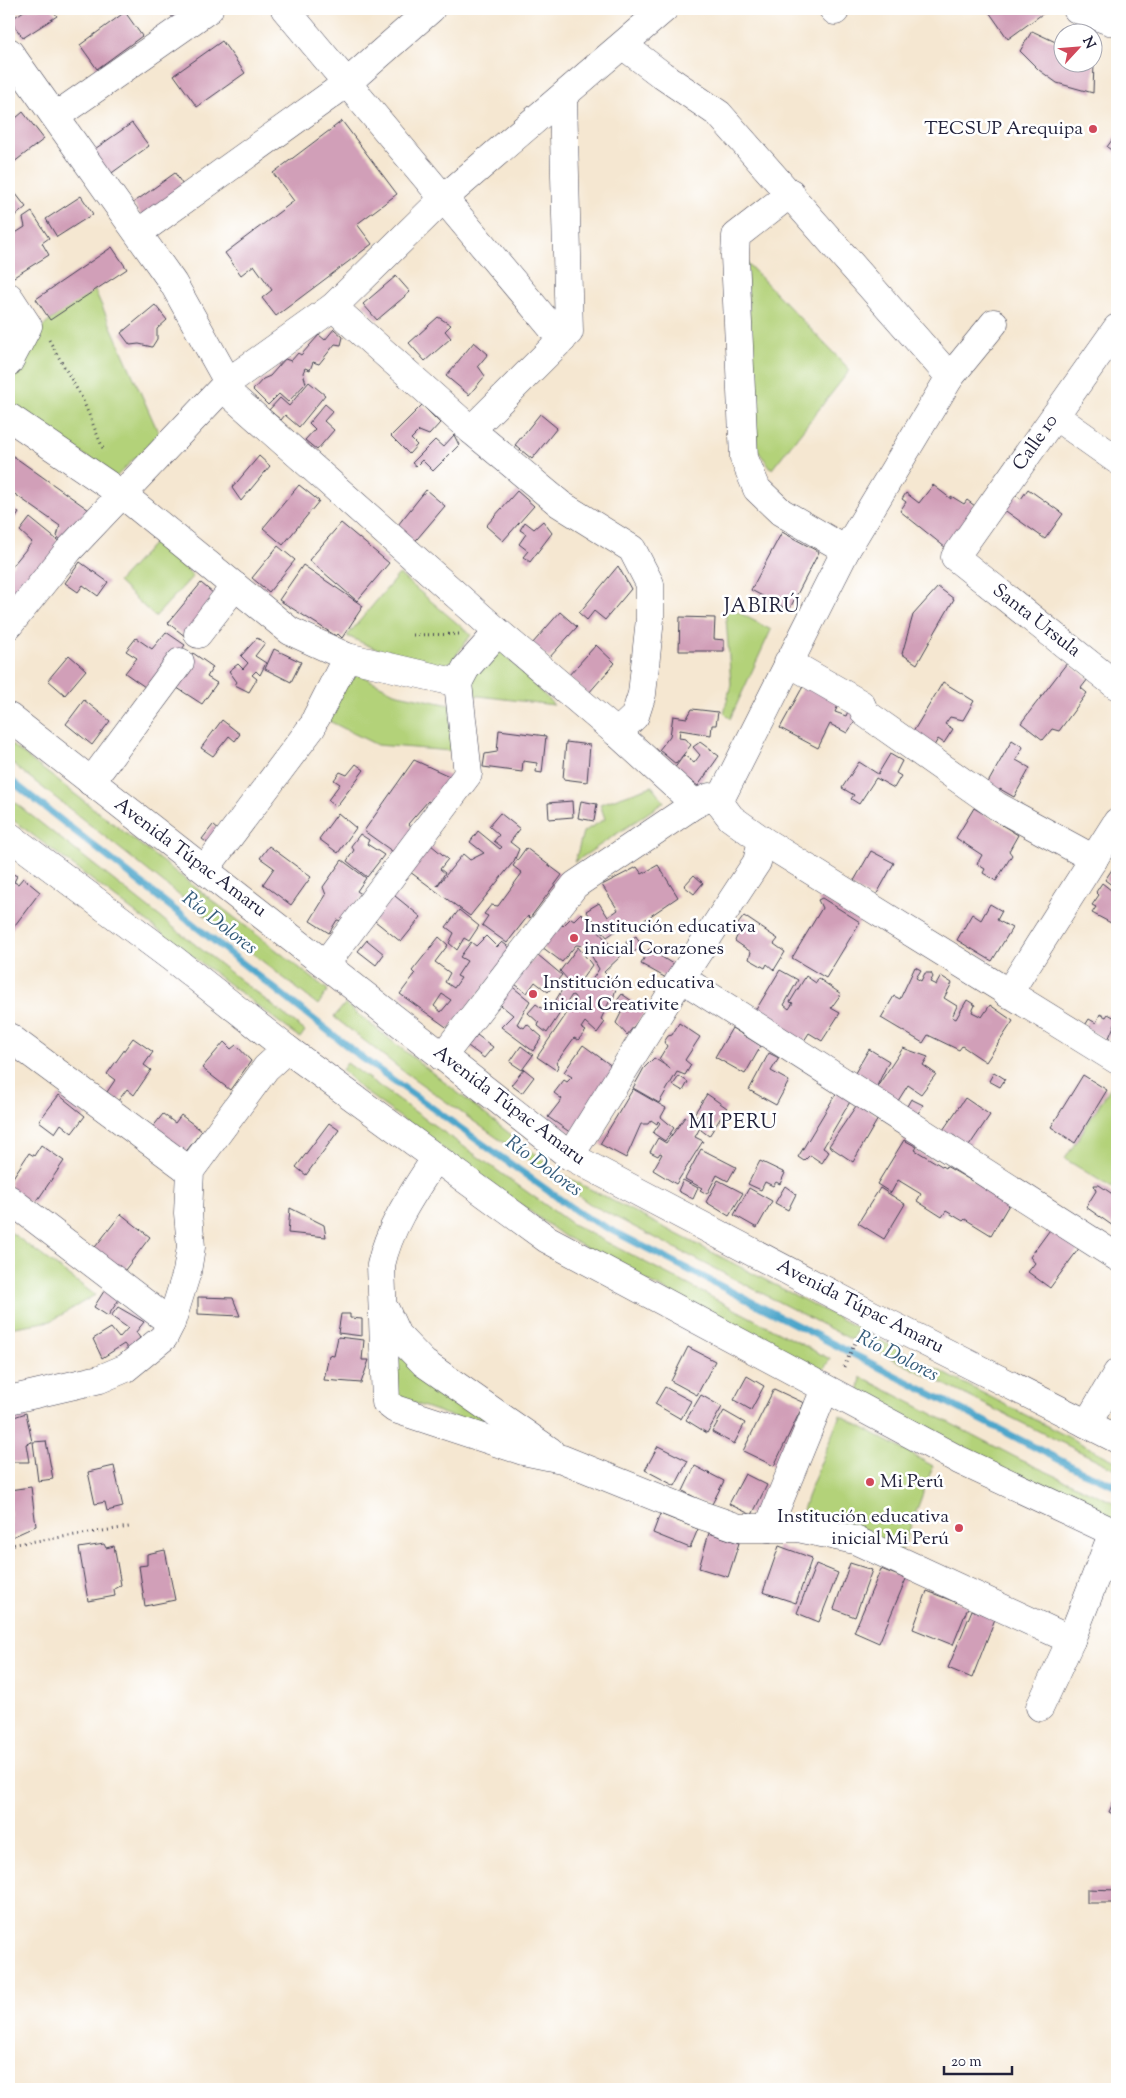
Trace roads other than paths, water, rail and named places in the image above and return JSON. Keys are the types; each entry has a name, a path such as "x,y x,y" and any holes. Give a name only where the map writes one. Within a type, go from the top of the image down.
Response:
{"street":[{"path":"56,116 209,9"},
{"path":"285,9 562,340"},
{"path":"138,233 347,83 430,9"},
{"path":"9,625 69,550 225,385 333,307 444,198 624,46 664,9"},
{"path":"1077,9 1110,21 1117,20"},
{"path":"624,46 719,114 950,377"},
{"path":"9,52 173,283 225,385 498,632 617,733 707,803 762,840 1117,1060"},
{"path":"471,430 569,332 563,97"},
{"path":"791,194 736,236 735,256 744,458 757,488 781,512 846,550"},
{"path":"9,297 28,326 9,362"},
{"path":"333,307 471,430 560,504 632,549 650,584 650,619 642,694 635,716 617,733"},
{"path":"442,1056 575,886 707,803 788,662 846,550 950,377 994,323"},
{"name":"Calle 10","path":"955,557 1117,328"},
{"path":"1055,416 1117,460"},
{"path":"9,417 123,495 290,631 347,657 458,683"},
{"name":"Santa Ursula","path":"955,557 1117,686"},
{"path":"198,634 234,586"},
{"path":"326,963 468,774 458,683 466,668 498,632"},
{"path":"205,869 314,722 347,657"},
{"path":"91,782 180,662"},
{"path":"788,662 861,704 865,713 997,806 1094,859"},
{"name":"Avenida Túpac Amaru","path":"9,717 326,963 570,1156 870,1314 1117,1439"},
{"path":"1008,994 1117,822"},
{"path":"9,836 172,958 287,1049 547,1239 959,1460 1115,1533 1071,1640 1040,1707"},
{"path":"570,1156 681,978 757,862 762,840"},
{"path":"681,978 1117,1257"},
{"path":"9,1037 190,1171"},
{"path":"9,1400 100,1379 126,1368 164,1337 171,1324 187,1272 191,1247 188,1214 190,1171 266,1068 287,1049"},
{"path":"435,1159 400,1215 386,1244 381,1265 386,1402 395,1409 496,1442 562,1459 739,1528 798,1528 855,1540 1071,1640"},
{"path":"9,1199 171,1324"},
{"path":"384,1307 397,1335 424,1363 562,1459"},
{"path":"1087,1424 1117,1373"},
{"path":"768,1528 825,1389"}],"waterway":[{"name":"Río Dolores","path":"9,779 365,1060 582,1215 1081,1471 1117,1486"}],"place":[{"name":"TECSUP Arequipa","path":"1093,129"},
{"name":"Institución educativa inicial Corazones","path":"574,938"},
{"name":"Institución educativa inicial Creativite","path":"533,994"},
{"name":"Mi Perú","path":"870,1482"},
{"name":"Institución educativa inicial Mi Perú","path":"959,1528"}],"district":[{"name":"JABIRÚ","path":"762,607"},
{"name":"MI PERU","path":"733,1123"}]}
